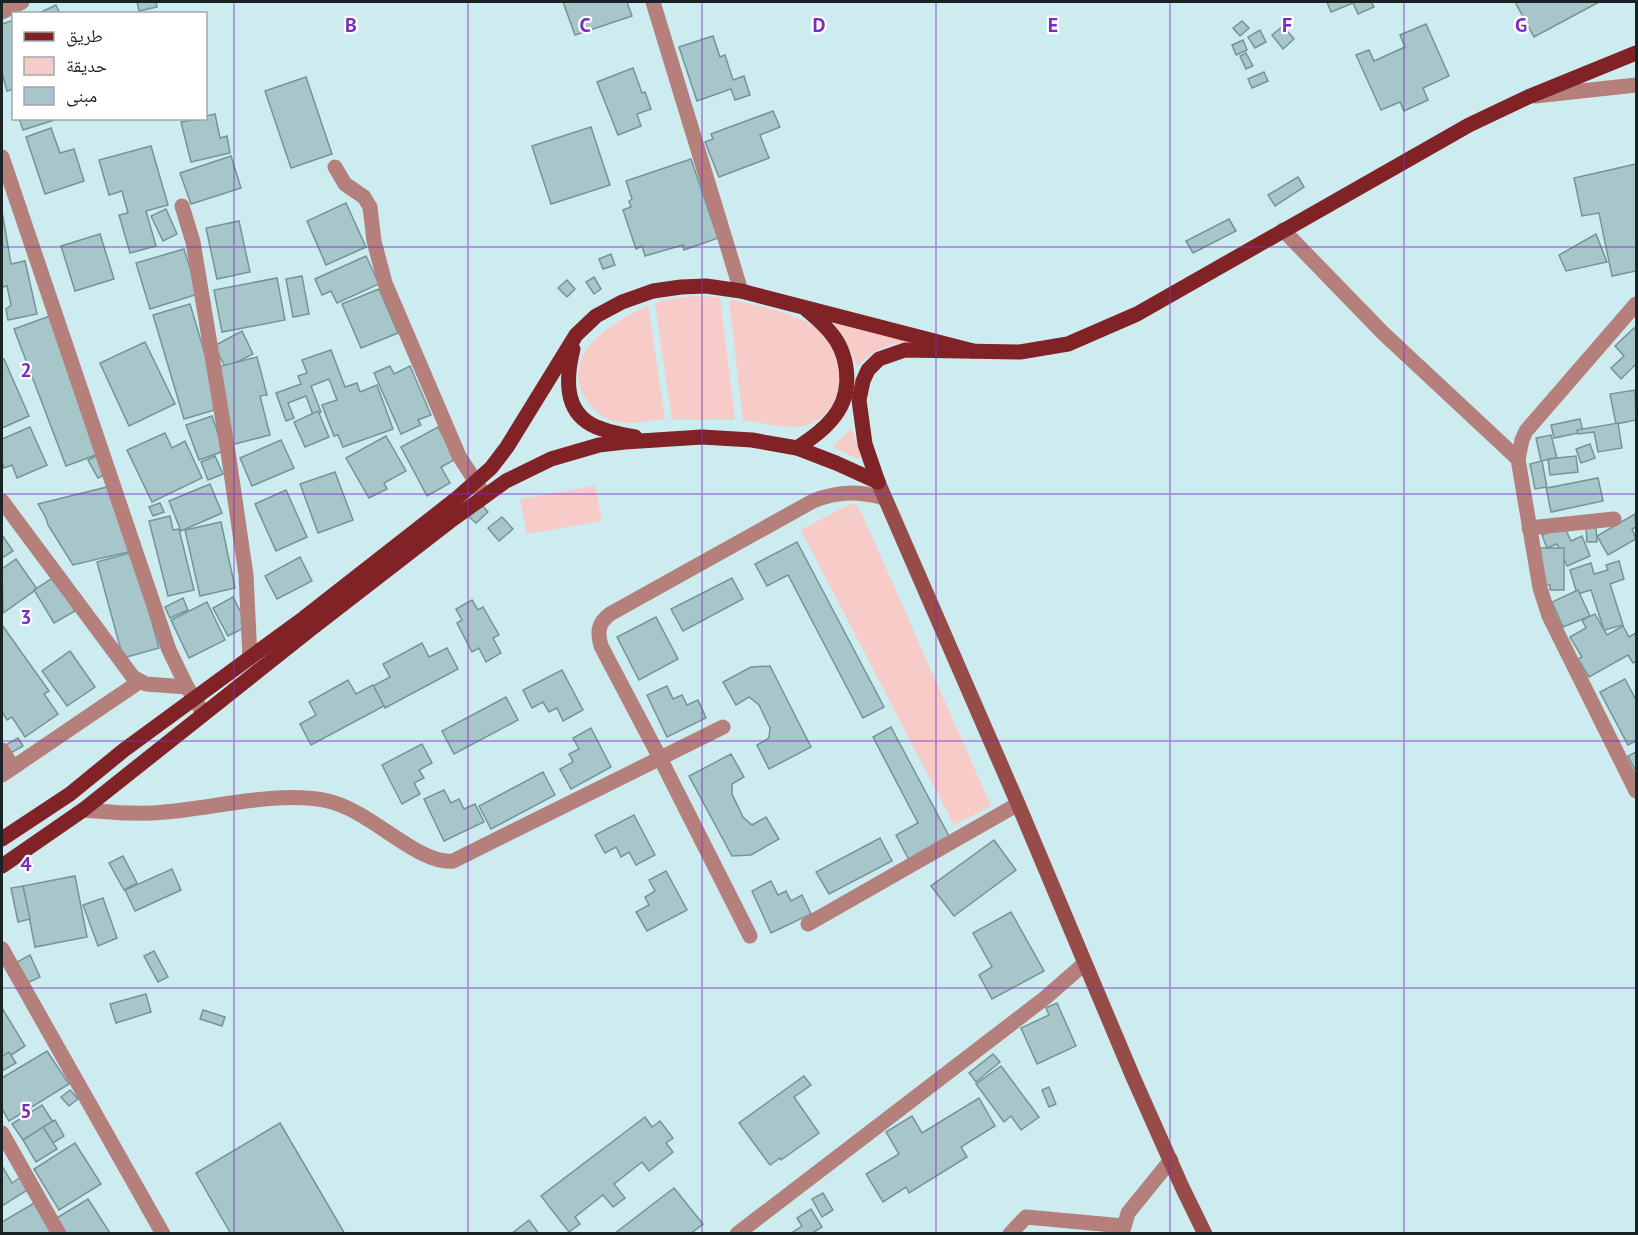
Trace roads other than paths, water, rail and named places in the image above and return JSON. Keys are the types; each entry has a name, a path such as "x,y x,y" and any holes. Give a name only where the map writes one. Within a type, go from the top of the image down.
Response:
{"main road":[{"path":"797,448 820,432 852,399 868,370 879,359 905,350 1020,352 1068,344 1137,314 1454,133 1528,97 1636,53"},
{"path":"2,839 70,794 190,693 250,658 438,514 475,482 513,440 576,335 596,316 653,291 681,286 706,286 741,291 973,351"},
{"path":"806,308 831,332 843,352 852,399 878,482"},
{"path":"576,335 567,375 568,388 575,408 583,417 602,429 650,441"},
{"path":"2,867 83,810 311,628 485,496 528,469 559,456 599,445 702,437 752,440 797,448 878,482"}],"street":[{"path":"2,12 22,2"},
{"path":"653,2 741,291"},
{"path":"1528,97 1636,85"},
{"path":"2,157 169,650 190,693 204,714"},
{"path":"335,167 345,184 364,197 370,207 374,241 385,283 459,456 485,496"},
{"path":"182,206 193,242 228,452 246,576 250,658"},
{"path":"1283,230 1383,333 1518,459"},
{"path":"1636,304 1526,432 1518,459 1540,588 1549,616 1636,791"},
{"path":"878,482 1018,804 1084,964 1182,1188 1205,1233"},
{"path":"750,936 601,646 598,637 599,627 603,619 813,501 838,493 852,492 884,498"},
{"path":"2,501 128,672 139,682 190,693"},
{"path":"1529,528 1614,519"},
{"path":"2,750 7,771 139,682"},
{"path":"83,810 136,814 283,798 315,798 360,813 423,854 445,862 460,859 723,727"},
{"path":"808,924 1018,804"},
{"path":"2,949 163,1233"},
{"path":"737,1233 1045,998 1084,964"},
{"path":"2,1133 59,1233"},
{"path":"1010,1233 1026,1217 1123,1230 1128,1213 1171,1160"}]}
